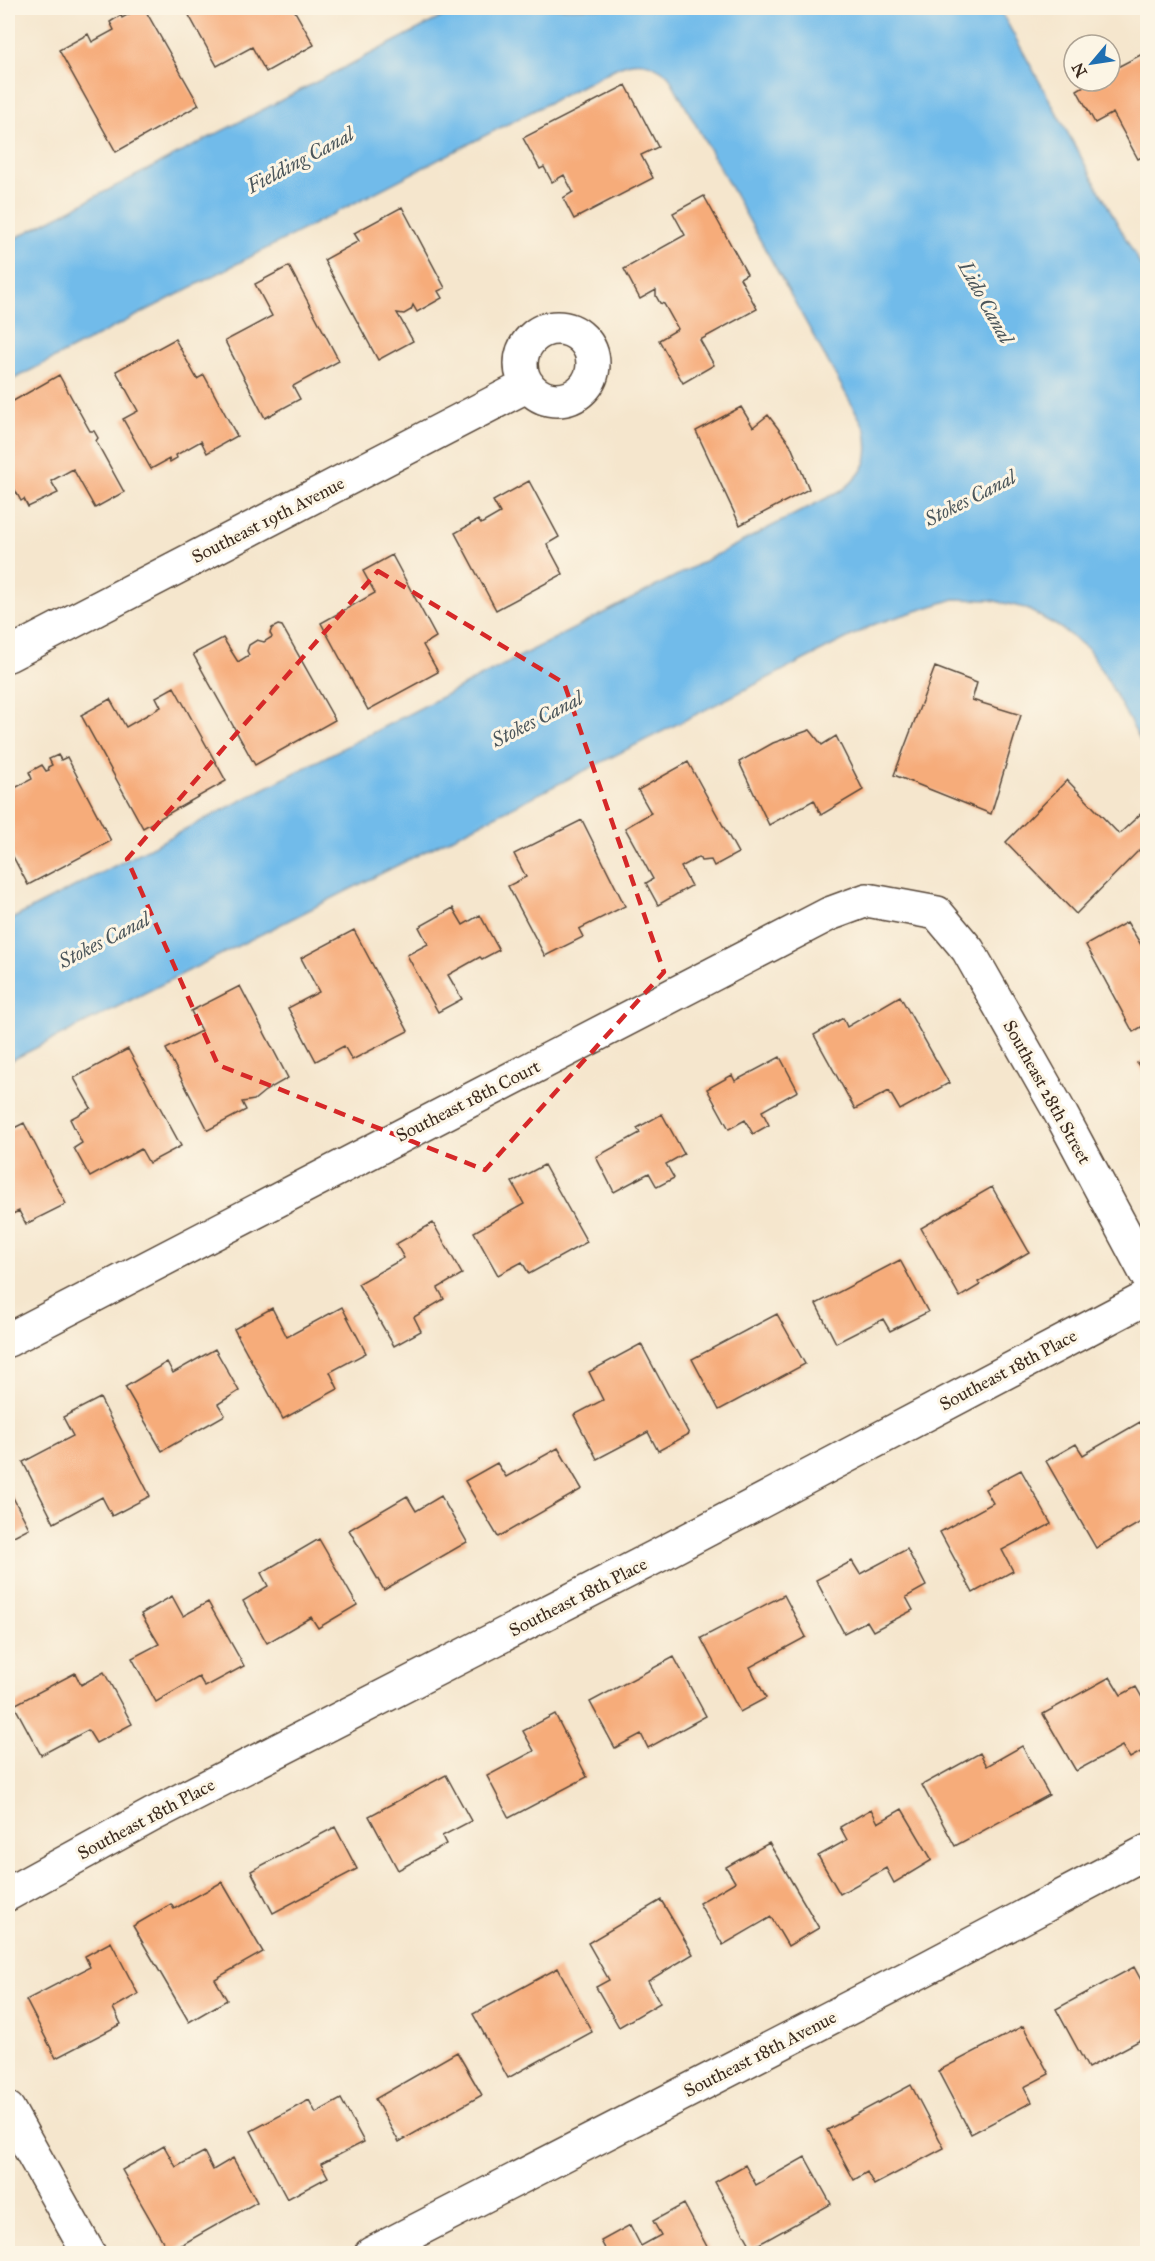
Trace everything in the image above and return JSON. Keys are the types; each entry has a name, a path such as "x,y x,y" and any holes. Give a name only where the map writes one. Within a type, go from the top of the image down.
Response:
{"street":[{"name":"Southeast 19th Avenue","path":"8,655 528,385"},
{"name":"Southeast 18th Court","path":"8,1340 829,914 867,900 937,913"},
{"name":"Southeast 28th Street","path":"937,913 968,950 1062,1116 1148,1278"},
{"name":"Southeast 18th Place","path":"8,1894 163,1809 665,1552 1148,1297"},
{"name":"Southeast 18th Avenue","path":"371,2253 921,1971 1148,1851"},
{"path":"8,2109 89,2253"}],"highlighted area":[{"path":"378,571 564,683 664,972 485,1170 218,1065 127,859"}],"water":[{"path":"459,8 999,8 1147,277 1147,753 1088,649 1059,627 1025,608 991,600 954,599 875,624 8,1062 8,921 844,489 865,464 868,449 866,430 668,75 643,63 630,63 616,68 8,382 8,242"}],"building":[{"path":"144,8 199,105 116,152 59,50 88,34 92,42 114,30 110,22"},
{"path":"185,8 293,8 314,45 266,72 252,47 217,66"},
{"path":"1148,51 1148,154 1138,159 1113,113 1095,123 1079,93 1122,93 1122,65"},
{"path":"626,85 658,147 641,155 653,178 574,219 563,198 573,192 564,175 552,182 544,167 540,169 523,138"},
{"path":"704,196 747,274 740,278 757,309 700,340 714,365 683,383 659,340 678,329 664,304 660,303 656,296 656,290 640,299 624,269 685,235 673,213"},
{"path":"402,207 445,288 438,291 442,298 417,312 413,305 411,310 404,314 397,313 413,341 378,360 324,260 359,241 354,233"},
{"path":"289,266 339,361 293,386 300,399 265,418 225,341 272,316 255,284"},
{"path":"175,339 197,379 204,375 237,436 207,453 201,441 176,455 177,458 170,462 169,459 151,469 123,419 138,411 116,371"},
{"path":"59,375 90,431 94,431 98,438 96,441 124,492 95,508 73,469 51,481 58,493 28,507 24,499 21,501 8,477 8,404"},
{"path":"741,407 753,427 768,415 790,444 809,489 740,525 696,431"},
{"path":"529,481 559,537 547,544 563,574 496,610 455,533 478,520 481,524 500,513 493,501"},
{"path":"392,555 436,637 423,645 438,672 368,710 321,623 375,593 363,571"},
{"path":"282,626 335,720 255,765 193,654 223,638 238,662 249,655 247,651 249,645 257,640 264,642 272,637 270,633 272,628"},
{"path":"935,667 977,683 972,700 1021,715 991,814 894,775"},
{"path":"174,687 226,781 143,828 81,715 110,699 126,727 161,707 156,697"},
{"path":"810,730 822,745 836,736 863,790 821,815 814,800 769,825 739,762 773,743"},
{"path":"58,755 61,760 67,757 111,841 28,885 8,847 8,773 15,788 32,779 29,772 42,765 46,771 49,770 48,767 52,765 49,759"},
{"path":"688,762 738,853 714,866 711,860 701,861 699,857 681,867 691,886 658,905 646,883 653,879 625,828 651,813 638,790"},
{"path":"1067,780 1119,834 1146,809 1148,810 1148,841 1076,914 1006,842"},
{"path":"582,820 625,906 579,929 583,937 545,956 508,886 526,877 514,854"},
{"path":"453,908 463,925 480,915 499,950 482,959 480,957 448,975 462,999 438,1012 407,955 428,944 419,927"},
{"path":"1127,922 1148,956 1148,1023 1133,1032 1086,945"},
{"path":"354,930 408,1031 352,1060 344,1046 316,1061 288,1008 319,992 301,958"},
{"path":"240,986 288,1078 254,1100 242,1102 246,1110 208,1130 166,1049 201,1031 191,1011"},
{"path":"900,996 949,1083 900,1110 889,1091 855,1109 814,1035 843,1018 847,1027"},
{"path":"128,1049 181,1146 149,1163 141,1149 90,1177 74,1148 82,1143 70,1119 91,1108 74,1078"},
{"path":"780,1057 798,1091 762,1111 769,1125 753,1134 745,1120 729,1129 707,1089 732,1075 735,1081"},
{"path":"1148,1058 1148,1079 1137,1063"},
{"path":"662,1114 684,1154 666,1164 674,1178 657,1187 649,1173 614,1192 596,1157 640,1133 637,1128"},
{"path":"24,1123 66,1204 26,1224 19,1211 8,1216 8,1131"},
{"path":"544,1165 587,1242 529,1274 522,1262 498,1275 474,1232 524,1204 512,1182"},
{"path":"992,1187 1029,1252 978,1282 980,1285 960,1297 921,1228"},
{"path":"433,1223 462,1274 438,1288 444,1299 414,1317 421,1331 394,1346 358,1284 404,1258 396,1244"},
{"path":"900,1260 928,1312 890,1331 883,1319 836,1343 816,1304"},
{"path":"342,1307 366,1353 330,1372 338,1389 283,1419 234,1329 272,1308 287,1337"},
{"path":"777,1314 805,1364 719,1410 692,1359"},
{"path":"641,1344 689,1434 658,1451 648,1432 597,1459 574,1415 603,1400 589,1372"},
{"path":"215,1349 239,1391 218,1404 225,1415 162,1451 125,1387 167,1362 173,1373"},
{"path":"100,1398 150,1496 112,1516 102,1497 54,1523 23,1462 73,1436 63,1417"},
{"path":"1140,1422 1148,1435 1148,1518 1096,1548 1046,1461 1076,1444 1083,1455"},
{"path":"558,1448 582,1489 498,1537 465,1481 497,1463 506,1477"},
{"path":"1021,1470 1051,1524 1002,1550 1013,1571 973,1593 940,1532 993,1503 985,1489"},
{"path":"8,1488 29,1528 8,1539"},
{"path":"407,1496 416,1511 441,1496 467,1542 384,1590 349,1530"},
{"path":"319,1539 357,1605 318,1628 311,1617 267,1643 243,1601 268,1586 261,1573"},
{"path":"907,1549 926,1586 906,1597 913,1610 873,1631 867,1621 844,1633 816,1580 852,1561 860,1574"},
{"path":"784,1595 806,1637 750,1667 766,1698 740,1712 701,1638"},
{"path":"172,1596 183,1616 208,1602 244,1666 205,1687 199,1677 156,1702 132,1658 159,1644 141,1614"},
{"path":"674,1657 706,1716 648,1748 641,1734 615,1748 590,1702"},
{"path":"104,1672 132,1724 96,1743 88,1730 41,1755 14,1705 75,1673 81,1685"},
{"path":"1110,1677 1121,1695 1136,1687 1148,1708 1148,1748 1130,1758 1122,1746 1076,1771 1043,1714"},
{"path":"555,1714 587,1777 509,1818 487,1776 534,1751 523,1731"},
{"path":"1022,1746 1049,1795 955,1846 922,1785 980,1753 987,1766"},
{"path":"446,1775 471,1821 442,1836 446,1844 398,1870 369,1816"},
{"path":"871,1809 878,1823 902,1809 932,1860 894,1883 886,1868 840,1894 818,1856 847,1840 840,1827"},
{"path":"335,1827 357,1869 273,1913 251,1871"},
{"path":"769,1843 819,1928 788,1946 771,1917 723,1945 699,1903 735,1882 726,1867"},
{"path":"222,1882 263,1952 215,1979 227,2000 189,2022 133,1926 171,1904 174,1909"},
{"path":"661,1900 693,1954 648,1981 660,2003 619,2027 596,1987 609,1980 588,1943"},
{"path":"111,1942 138,1994 113,2008 121,2024 56,2058 26,2000 90,1967 85,1956"},
{"path":"1134,1967 1148,1993 1148,2036 1088,2068 1056,2009"},
{"path":"558,1968 592,2032 508,2078 473,2014"},
{"path":"1023,2026 1049,2074 1024,2087 1032,2102 971,2134 938,2071"},
{"path":"457,2052 482,2095 399,2142 375,2099"},
{"path":"911,2085 944,2148 874,2185 867,2172 854,2180 827,2130"},
{"path":"341,2099 364,2142 321,2164 328,2177 287,2199 251,2131 309,2100 316,2113"},
{"path":"164,2146 176,2167 204,2152 213,2170 233,2158 257,2202 169,2252 122,2170"},
{"path":"805,2157 831,2204 752,2248 715,2182 745,2165 756,2185"},
{"path":"684,2204 711,2254 608,2254 601,2241 630,2225 641,2246 661,2235 653,2221"}],"water label":[{"name":"Fielding Canal","path":"300,160"},
{"name":"Lido Canal","path":"986,302"},
{"name":"Stokes Canal","path":"970,498"},
{"name":"Stokes Canal","path":"537,719"},
{"name":"Stokes Canal","path":"104,940"}]}
